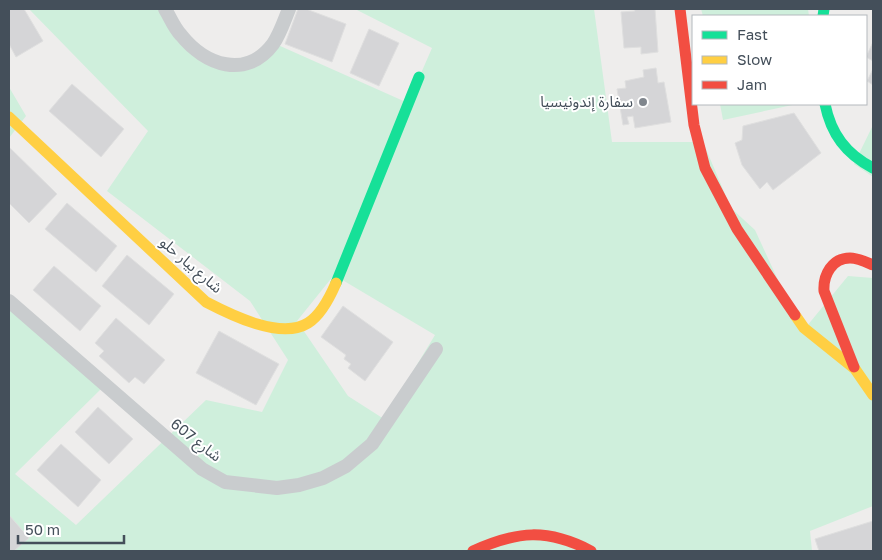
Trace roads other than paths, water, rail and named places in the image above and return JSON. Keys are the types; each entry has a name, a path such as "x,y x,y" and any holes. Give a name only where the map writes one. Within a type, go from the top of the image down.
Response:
{"street":[{"path":"164,9 181,35 202,55 209,60 224,65 239,65 251,62 260,56 272,44 289,9"},
{"path":"680,9 694,125 705,168 737,229 804,328 855,369"},
{"name":"شارع بيار حلو","path":"9,117 206,302 230,314 281,329 293,329 306,325 321,310 333,290 419,77"},
{"path":"825,105 834,133 844,150 873,168"},
{"path":"873,265 855,259 843,259 829,269 824,280 824,292 855,369 873,395"},
{"name":"شارع 607","path":"9,301 202,469 225,482 278,488 300,485 323,478 346,466 372,444 436,349"},
{"path":"473,551 504,538 538,532 566,539 591,551"}],"place":[{"name":"سفارة إندونيسيا","path":"643,102"}]}
